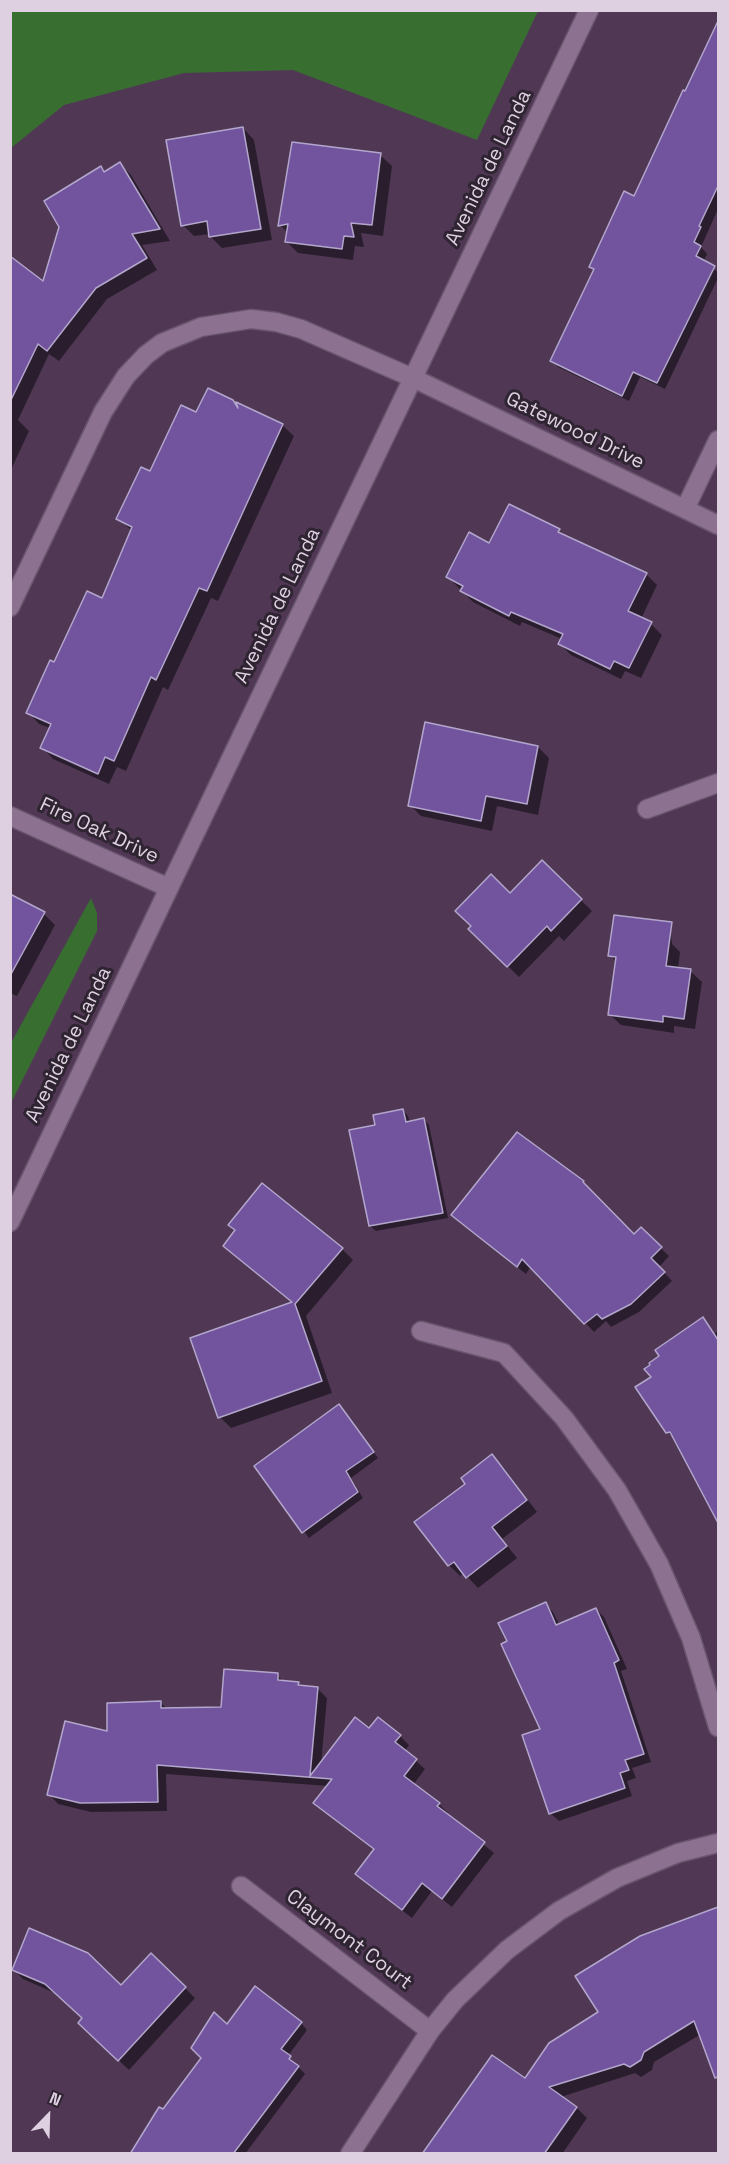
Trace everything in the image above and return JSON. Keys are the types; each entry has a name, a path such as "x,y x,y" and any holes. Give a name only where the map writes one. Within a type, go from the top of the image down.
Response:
{"street":[{"name":"Avenida de Landa","path":"10,1222 589,10"},
{"name":"Gatewood Drive","path":"10,607 103,412 126,376 146,355 162,344 201,327 251,319 276,322 301,329 413,378 718,525"},
{"path":"685,509 718,440"},
{"path":"647,809 718,783"},
{"name":"Fire Oak Drive","path":"10,816 169,888"},
{"path":"421,1331 504,1353 564,1418 617,1490 659,1564 692,1638 718,1727"},
{"path":"350,2154 430,2031 455,2000 507,1950 559,1911 617,1878 678,1853 718,1843"},
{"name":"Claymont Court","path":"241,1886 430,2031"}],"green space":[{"path":"11,10 538,11 477,140 293,70 184,73 64,105 11,148"},
{"path":"91,898 97,913 97,931 11,1103 11,1043"}],"building":[{"path":"718,21 718,186 694,242 701,246 696,256 715,266 657,383 633,372 622,396 550,361 594,269 589,267 624,191 634,196"},
{"path":"243,127 261,229 209,237 207,221 181,226 166,140"},
{"path":"292,142 381,153 372,225 351,223 354,237 344,236 342,249 285,242 288,224 278,226"},
{"path":"120,162 160,229 132,234 147,258 96,288 47,351 38,344 10,402 10,256 43,281 59,227 44,201 101,166 104,172"},
{"path":"208,388 233,400 238,408 236,402 283,424 207,591 199,588 156,680 151,677 114,761 105,757 98,774 40,748 51,724 26,713 50,660 54,662 87,591 102,598 132,527 116,519 141,467 150,471 181,405 196,412"},
{"path":"509,504 560,529 558,532 647,573 628,611 652,622 629,668 614,661 610,669 558,644 563,634 511,612 509,616 460,591 463,586 446,577 469,532 489,543"},
{"path":"425,722 538,746 527,804 486,796 481,821 408,806"},
{"path":"542,860 582,899 551,931 547,926 507,967 468,929 471,926 455,911 491,874 510,893"},
{"path":"10,894 45,912 10,976"},
{"path":"614,915 672,922 666,966 691,969 684,1019 663,1016 663,1022 608,1015 616,957 608,956"},
{"path":"403,1109 406,1122 424,1118 443,1213 369,1226 349,1130 375,1125 373,1115"},
{"path":"517,1132 584,1181 634,1234 641,1227 662,1247 651,1258 665,1272 631,1304 602,1319 597,1314 584,1324 522,1259 517,1267 451,1215"},
{"path":"262,1183 343,1248 295,1304 322,1381 218,1418 190,1338 292,1302 223,1246 235,1230 228,1225"},
{"path":"703,1317 718,1340 718,1523 670,1432 666,1433 635,1387 651,1377 644,1369 659,1356 655,1350"},
{"path":"339,1404 374,1452 346,1471 358,1492 302,1533 254,1466"},
{"path":"492,1454 527,1500 492,1527 507,1546 466,1578 454,1562 448,1566 414,1522 465,1484 461,1478"},
{"path":"546,1602 556,1625 596,1608 619,1660 614,1663 644,1754 625,1760 629,1770 620,1773 625,1788 549,1814 522,1735 540,1729 501,1644 507,1641 498,1623"},
{"path":"224,1669 278,1673 278,1680 318,1687 310,1776 355,1717 369,1728 378,1717 401,1735 395,1742 417,1759 404,1776 440,1803 437,1806 485,1842 442,1899 422,1883 402,1910 355,1874 374,1849 313,1803 332,1779 157,1765 158,1802 80,1803 47,1795 65,1721 107,1731 107,1703 161,1701 161,1708 221,1707"},
{"path":"718,1907 718,2077 715,2078 694,2021 644,2052 641,2060 630,2067 624,2064 549,2087 577,2107 544,2154 422,2154 492,2055 525,2078 549,2043 598,2012 575,1976 640,1936"},
{"path":"29,1928 88,1953 121,1985 151,1953 186,1987 118,2061 78,2023 82,2018 45,1984 12,1970"},
{"path":"255,1986 302,2022 281,2049 299,2066 233,2154 130,2154 159,2107 163,2109 201,2058 191,2048 214,2012 227,2024"}]}
